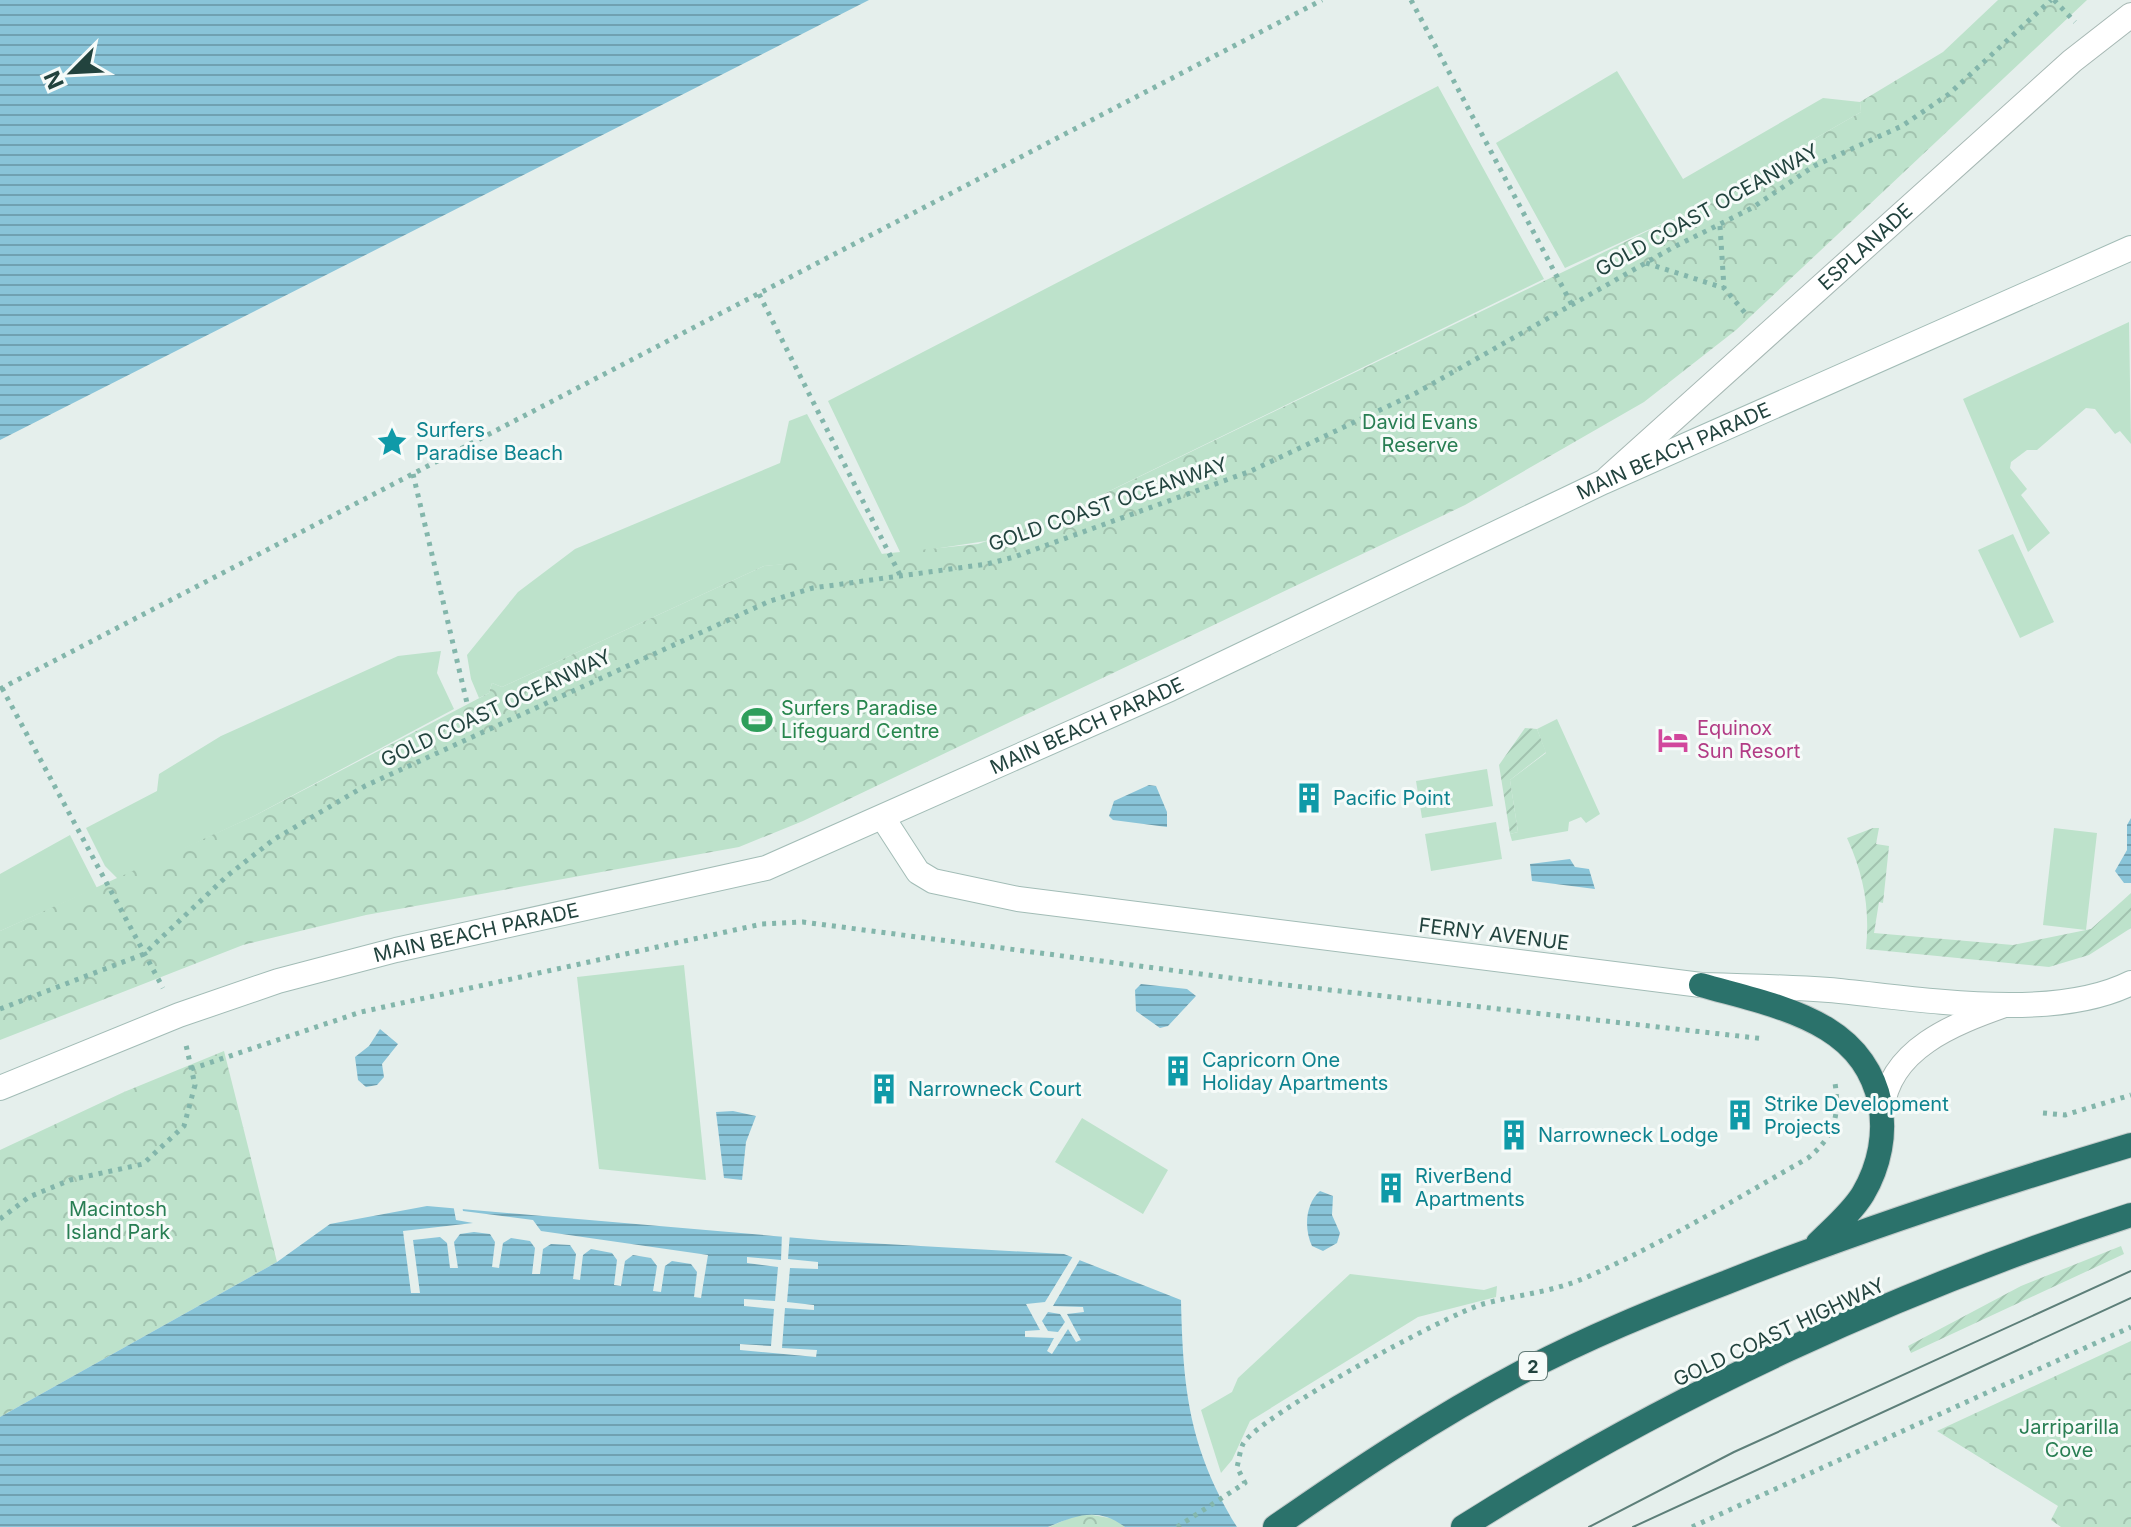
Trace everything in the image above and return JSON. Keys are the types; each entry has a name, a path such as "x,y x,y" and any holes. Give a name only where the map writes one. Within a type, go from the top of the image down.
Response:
{"highway":[{"path":"1701,985 1792,1012 1827,1029 1855,1052 1878,1088 1883,1110 1879,1151 1867,1185 1853,1207 1814,1248"},
{"name":"2","path":"1275,1527 1349,1475 1520,1373 1601,1333 1814,1248 1943,1202 2131,1145"},
{"name":"GOLD COAST HIGHWAY","path":"1463,1527 1625,1434 1848,1322 2131,1215"}],"street":[{"name":"ESPLANADE","path":"1603,482 2072,61 2131,15"},
{"name":"MAIN BEACH PARADE","path":"0,1088 179,1015 278,981 396,950 766,868 1170,689 1603,482 2131,248"},
{"name":"FERNY AVENUE","path":"883,818 918,872 933,881 979,893 1701,985 1787,987 2009,1004 2081,1000 2131,983"}],"lane":[{"path":"1883,1110 1889,1083 1913,1052 1946,1030 2009,1004"}],"path":[{"path":"0,1219 29,1197 70,1180 143,1164 184,1126 195,1085 179,1015 1,688 1322,0"},
{"path":"1411,0 1572,305"},
{"name":"GOLD COAST OCEANWAY","path":"0,1009 144,954 227,876 273,840 365,786 770,601 813,588 901,577 1014,557 1251,471 1416,393 1646,263 1720,226 1814,166 1902,126 1949,94 2051,0"},
{"path":"1720,226 1724,288"},
{"path":"1646,263 1724,288 1752,321"},
{"path":"759,294 901,577"},
{"path":"412,474 467,703"},
{"path":"191,1069 361,1012 762,924 803,922 1277,984 1743,1039 1769,1039"},
{"path":"1177,1527 1245,1483 1237,1467 1243,1443 1261,1426 1433,1323 1484,1304 1547,1293 1593,1274 1808,1158 1832,1134 1836,1121 1837,1098 1830,1070"},
{"path":"2043,1113 2065,1115 2131,1095"},
{"path":"1692,1527 2131,1327"}],"green space":[{"name":"David Evans Reserve","path":"1998,0 2087,0 1736,330 1644,402 1465,505 803,821 739,847 366,915 243,945 0,1040 0,931 254,816 489,693 492,683 502,687 764,566 978,544 1056,517 1687,212 1861,112 1860,102 1943,52"},
{"path":"1617,71 1683,179 1823,98 1860,102 1861,112 1687,212 1565,268 1496,143"},
{"path":"1438,86 1544,279 1056,517 999,539 901,554 828,401"},
{"path":"2129,322 2131,444 2120,431 2115,434 2095,409 2086,408 2037,450 2027,450 2011,462 2010,468 2027,489 2021,495 2050,533 2028,552 1963,399"},
{"path":"807,414 883,556 764,566 502,687 492,683 489,693 479,698 471,679 467,655 518,592 575,549 780,463 789,421"},
{"path":"2013,534 2054,622 2020,638 1978,550"},
{"path":"441,651 437,673 454,709 254,816 118,879 105,866 86,828 157,791 159,774 221,736 398,656"},
{"path":"1557,719 1600,814 1586,823 1581,817 1569,822 1568,831 1512,841 1510,834 1518,832 1510,780 1546,753 1537,729"},
{"path":"1525,728 1537,729 1546,752 1510,780 1518,832 1510,834 1499,765"},
{"path":"1487,769 1493,806 1422,818 1416,781"},
{"path":"1496,822 1502,859 1431,871 1425,834"},
{"path":"1879,828 1876,844 1889,846 1883,903 1879,902 1874,933 2013,945 2091,929 2131,893 2131,928 2089,955 2049,967 1866,949 1864,892 1847,838"},
{"path":"2054,828 2097,833 2086,930 2043,925"},
{"path":"70,835 97,888 0,931 0,874"},
{"path":"684,965 706,1180 599,1169 577,977"},
{"name":"Macintosh Island Park","path":"224,1051 277,1262 0,1417 0,1150 124,1092"},
{"path":"1082,1118 1168,1170 1143,1214 1055,1162"},
{"path":"2121,1246 2124,1254 1911,1353 1908,1346 2021,1286"},
{"path":"1350,1274 1484,1290 1497,1286 1496,1297 1418,1317 1250,1421 1232,1460 1221,1473 1201,1410 1232,1392 1238,1378"},
{"name":"Jarriparilla Cove","path":"2131,1341 2131,1527 2061,1527 2051,1520 2058,1506 1937,1431"},
{"path":"1081,1513 1115,1519 1125,1527 1049,1527"}],"water":[{"path":"0,0 869,0 0,440"},
{"path":"1149,785 1156,786 1167,812 1167,827 1113,820 1109,816 1114,801"},
{"path":"2131,818 2131,883 2124,883 2115,871 2127,850 2127,825"},
{"path":"1570,859 1575,867 1589,869 1595,889 1532,881 1530,864"},
{"path":"1141,984 1187,989 1196,996 1168,1026 1160,1028 1136,1011 1135,990"},
{"path":"380,1029 398,1044 382,1064 384,1077 377,1085 366,1087 358,1080 355,1057 369,1046"},
{"path":"733,1111 756,1116 746,1142 742,1180 724,1178 716,1112"},
{"path":"1320,1191 1333,1196 1332,1215 1340,1233 1337,1243 1323,1251 1312,1246 1307,1225 1311,1203"},
{"path":"427,1206 832,1241 1064,1254 1181,1300 1184,1362 1192,1418 1208,1471 1237,1527 1125,1527 1106,1517 1087,1515 1048,1527 0,1527 0,1417 277,1262 330,1224"}],"pier":[{"path":"453,1204 462,1205 463,1211 533,1220 541,1231 708,1255 701,1298 694,1297 697,1272 691,1264 672,1261 665,1266 661,1292 653,1291 657,1266 651,1258 633,1255 625,1261 621,1286 614,1285 617,1260 612,1253 591,1249 583,1255 580,1280 573,1279 576,1254 570,1245 551,1244 543,1249 540,1274 532,1274 535,1248 530,1241 511,1238 503,1243 499,1268 492,1267 495,1242 490,1234 474,1232 460,1234 454,1242 458,1268 450,1268 447,1243 440,1237 413,1240 420,1293 411,1293 403,1231 473,1223 456,1220"},
{"path":"782,1233 790,1233 788,1259 818,1262 818,1269 790,1268 787,1302 814,1305 814,1310 785,1308 782,1348 817,1350 816,1357 740,1350 740,1344 771,1346 774,1309 744,1306 744,1299 775,1301 778,1267 747,1263 747,1257 781,1260"},
{"path":"1075,1253 1082,1256 1053,1306 1083,1307 1084,1312 1067,1314 1081,1340 1076,1342 1068,1329 1052,1354 1047,1351 1054,1338 1025,1337 1025,1331 1040,1330 1026,1304 1045,1302","holes":["1048,1312 1060,1314 1065,1322 1058,1332 1048,1331 1042,1321"]}],"tram line":[{"path":"1589,1527 1734,1452 2131,1271"},
{"path":"1633,1527 2131,1298"}],"place":[{"name":"Surfers Paradise Beach","path":"392,442"},
{"name":"Surfers Paradise Lifeguard Centre","path":"757,720"},
{"name":"Equinox Sun Resort","path":"1673,740"},
{"name":"Pacific Point","path":"1309,798"},
{"name":"Capricorn One Holiday Apartments","path":"1178,1071"},
{"name":"Narrowneck Court","path":"884,1089"},
{"name":"Strike Development Projects","path":"1740,1115"},
{"name":"Narrowneck Lodge","path":"1514,1135"},
{"name":"RiverBend Apartments","path":"1391,1188"}]}
